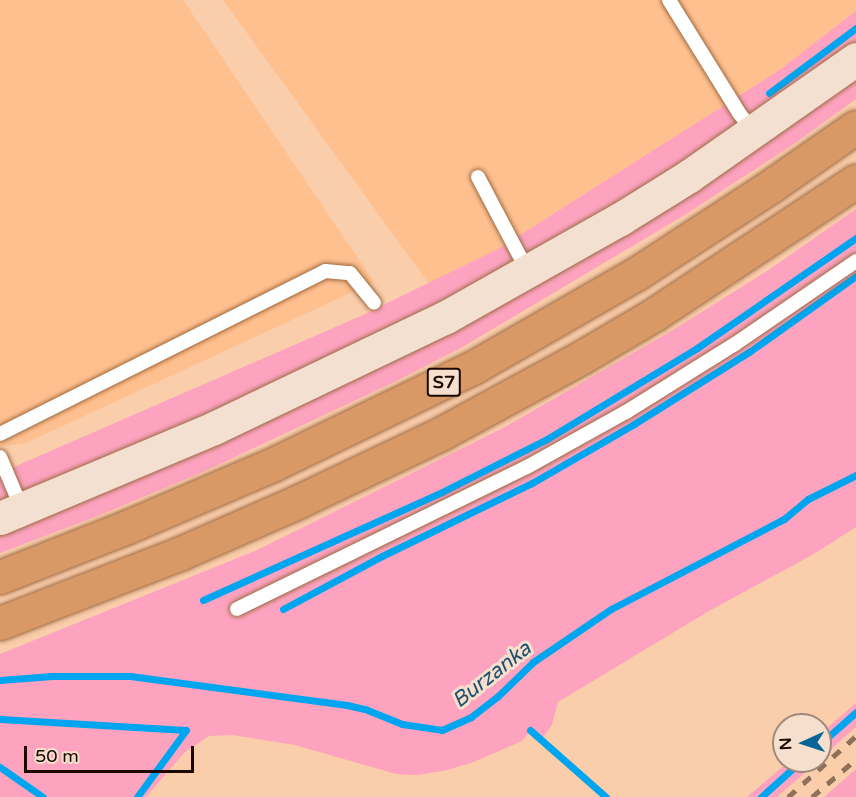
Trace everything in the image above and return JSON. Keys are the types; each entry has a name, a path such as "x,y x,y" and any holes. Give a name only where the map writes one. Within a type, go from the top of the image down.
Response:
{"highway":[{"name":"S7","path":"0,577 265,469 474,367 636,274 771,186 856,127"},
{"name":"S7","path":"0,623 181,554 442,433 582,357 655,314 856,181"}],"street":[{"path":"11,513 178,444 408,337 620,219 754,132 856,58"}],"lane":[{"path":"669,0 739,113 754,132"},
{"path":"478,177 528,272"},
{"path":"237,609 527,467 626,412 735,344 856,261"},
{"path":"0,434 326,271 350,273 374,303"},
{"path":"0,457 11,513"}],"shaded area":[{"path":"0,0 183,0 374,282 26,443 0,447"},
{"path":"223,0 856,0 856,11 778,71 706,118 499,249 429,284"},
{"path":"856,11 856,99 794,144 683,216 461,348 392,383 205,471 100,515 0,553 0,473 363,315 498,249 778,71"},
{"path":"856,209 856,527 812,555 709,611 558,702 552,725 541,740 530,731 522,741 471,763 443,771 416,775 396,774 295,745 232,735 209,736 185,752 146,797 0,797 0,654 257,550 505,427 673,330 770,269"},
{"path":"856,703 856,727 832,748 832,724"},
{"path":"856,769 856,797 824,797"},
{"path":"775,773 804,773 777,797 747,797"}],"waterway":[{"path":"769,93 856,28"},
{"path":"203,600 442,492 547,439 697,348 856,238"},
{"path":"283,609 382,556 532,483 634,424 749,352 856,276"},
{"name":"Burzanka","path":"0,680 52,676 130,676 347,705 365,709 402,724 442,730 471,717 497,697 533,662 611,609 784,519 808,499 856,475"},
{"path":"832,733 856,712"},
{"path":"0,719 186,730"},
{"path":"137,797 186,730"},
{"path":"530,730 606,797"},
{"path":"0,767 43,797"},
{"path":"761,797 788,773"}],"railway":[{"path":"788,797 856,736"},
{"path":"812,797 856,759"}]}
